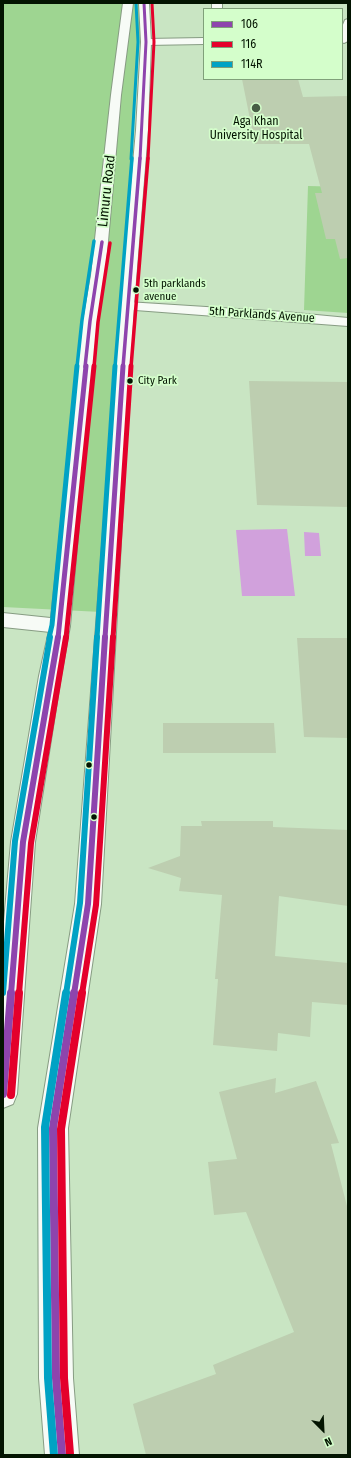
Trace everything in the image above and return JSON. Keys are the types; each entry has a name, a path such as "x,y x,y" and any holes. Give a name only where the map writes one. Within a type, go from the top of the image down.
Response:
{"main road":[{"name":"Limuru Road","path":"3,1094 23,842 50,676 60,626 90,320 98,275 116,95 128,3"},
{"name":"Limuru Road","path":"62,1455 56,1378 53,1128 88,904 127,306 142,130 146,42 144,3"},
{"path":"124,41 203,41"},
{"name":"5th Parklands Avenue","path":"127,306 285,316 348,322"},
{"path":"3,620 60,626"}],"green space":[{"name":"City Park","path":"3,3 143,3 135,96 101,612 3,607"},
{"path":"308,186 348,187 348,313 304,310"}],"shaded area":[{"path":"287,529 295,596 242,596 236,530"},
{"path":"304,532 319,533 321,556 305,556"}],"building":[{"path":"242,80 298,80 303,97 348,96 348,258 340,259 335,239 326,239 315,193 322,193 309,144 255,144"},
{"path":"249,381 348,382 348,507 257,505"},
{"path":"297,638 348,638 348,738 304,737"},
{"path":"163,723 274,723 276,753 163,753"},
{"path":"201,821 273,821 273,827 348,830 348,906 279,896 275,956 348,963 348,1005 312,1002 310,1037 278,1033 277,1051 213,1045 218,979 215,979 222,895 179,891 181,878 148,868 180,856 181,826 202,826"},
{"path":"276,1078 275,1093 316,1081 339,1143 331,1144 348,1210 348,1455 146,1455 133,1404 216,1374 213,1365 294,1332 246,1212 214,1215 208,1162 237,1159 219,1092"}],"transit line":[{"name":"114R","path":"54,1455 48,1378 45,1127 80,903 119,305 134,129 138,42 136,3"},
{"name":"106","path":"62,1455 56,1378 53,1128 88,904 127,306 142,130 146,42 144,3"},
{"name":"116","path":"70,1454 64,1378 61,1129 96,905 135,307 150,130 154,42 152,3"},
{"name":"114R","path":"3,993 15,841 42,675 52,625 82,320 94,241"},
{"name":"106","path":"3,1094 23,842 50,676 60,626 90,321 102,242"},
{"name":"116","path":"11,1095 31,843 58,677 68,627 98,322 110,243"}],"place":[{"name":"Aga Khan University Hospital","path":"256,108"},
{"name":"5th parklands avenue","path":"136,290"},
{"name":"City Park","path":"130,381"}]}
